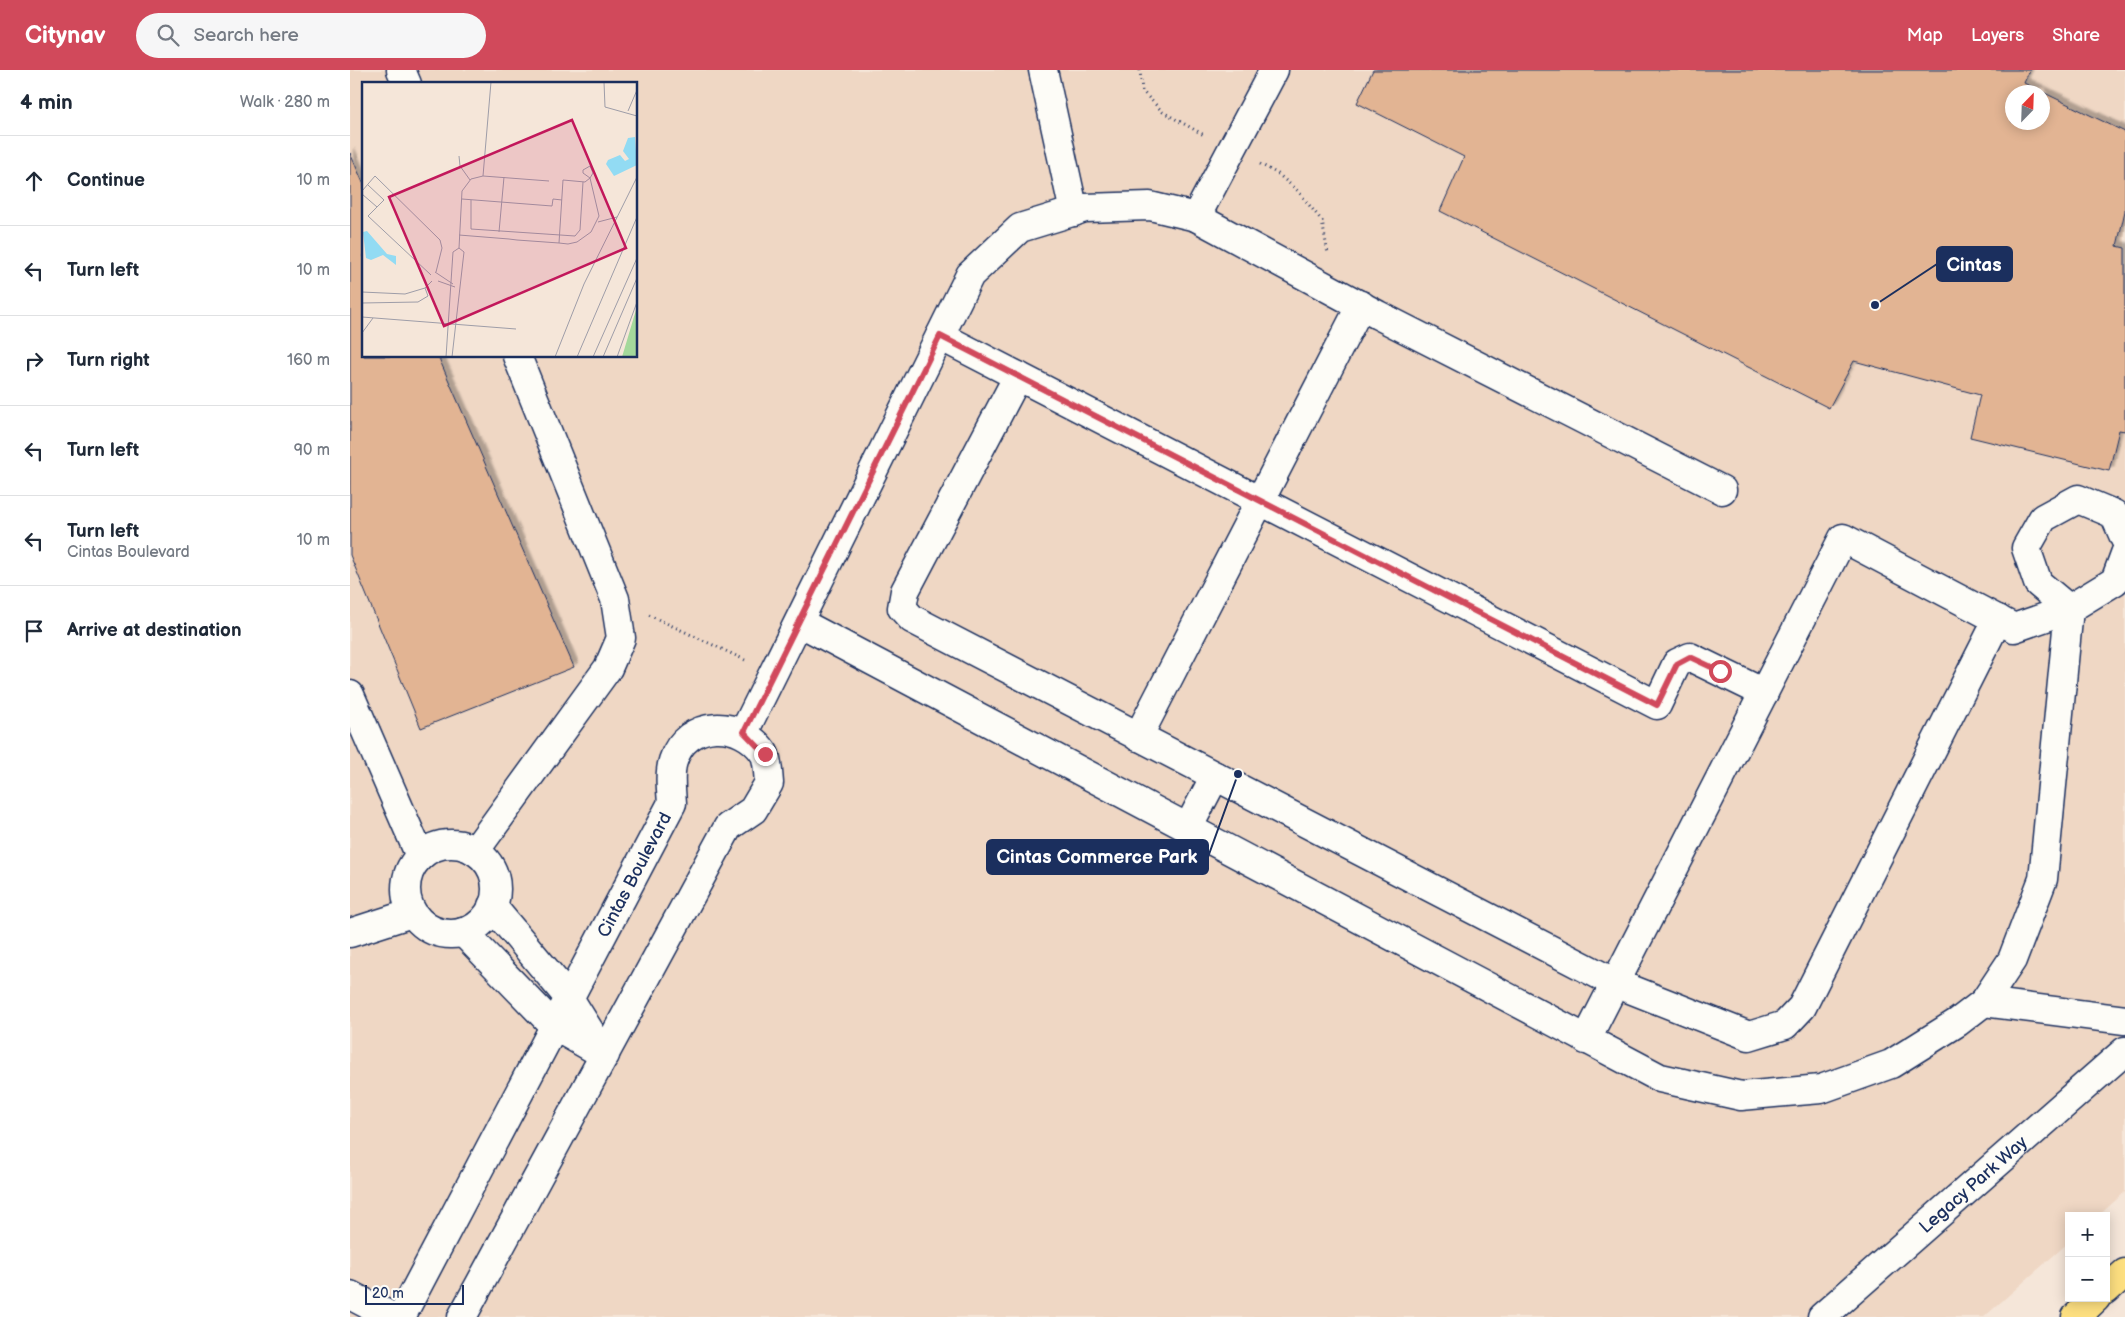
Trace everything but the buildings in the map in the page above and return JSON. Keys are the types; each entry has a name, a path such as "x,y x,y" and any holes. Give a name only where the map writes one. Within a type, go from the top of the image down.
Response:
{"highway":[{"path":"2110,1286 2125,1273"},
{"path":"2076,1317 2092,1302"}],"street":[{"path":"401,70 406,82"},
{"path":"1043,70 1074,212"},
{"path":"1196,217 1274,70"},
{"path":"462,1317 728,827 752,810 769,783 765,754 744,732 970,275 1020,228 1085,208 1150,206 1196,217 1334,291 1722,490"},
{"path":"1138,737 1361,305"},
{"path":"940,336 1657,705 1677,664 1690,657 1764,693"},
{"path":"475,851 608,668 621,638 615,599 518,358"},
{"path":"1018,376 905,591 902,608 912,619 1615,983 1749,1036 1785,1025 1802,1007 1998,619"},
{"path":"2069,608 2038,583 2026,548 2043,518 2078,499 2114,514 2125,539"},
{"path":"1586,1040 1843,538 2014,628 2069,608 2115,581 2125,554"},
{"path":"798,622 1660,1078 1741,1096 1821,1089 1890,1064 1958,1022 1984,1002 2012,960 2043,879 2069,608"},
{"path":"350,695 420,856"},
{"name":"Cintas Boulevard","path":"401,1317 672,803 672,761 684,739 712,726 744,732"},
{"path":"1188,828 1215,776"},
{"path":"448,844 460,845 475,851 486,862 493,876 496,891 492,906 477,926 463,932 447,934 432,930 423,924 412,912 407,898 406,882 410,868 420,856 433,848 448,844"},
{"path":"492,906 569,998 604,1055"},
{"path":"350,933 412,912"},
{"path":"463,932 554,1026 604,1055"},
{"path":"1984,1002 2125,1020"},
{"name":"Legacy Park Way","path":"1822,1317 2125,1050"},
{"path":"350,1295 392,1317"}],"path":[{"path":"1140,70 1142,91 1163,112 1208,137"},
{"path":"1257,162 1278,174 1298,191 1322,221 1334,291"},
{"path":"615,599 773,673"}],"shaded area":[{"path":"350,70 2125,70 2125,1192 2102,1212 2065,1212 2065,1246 1984,1317 350,1317"}],"place":[{"name":"Cintas","path":"1875,305"},
{"name":"Cintas Commerce Park","path":"1238,774"}],"route":[{"path":"765,754 744,732 940,336 1657,705 1677,664 1690,657 1720,671"}]}
